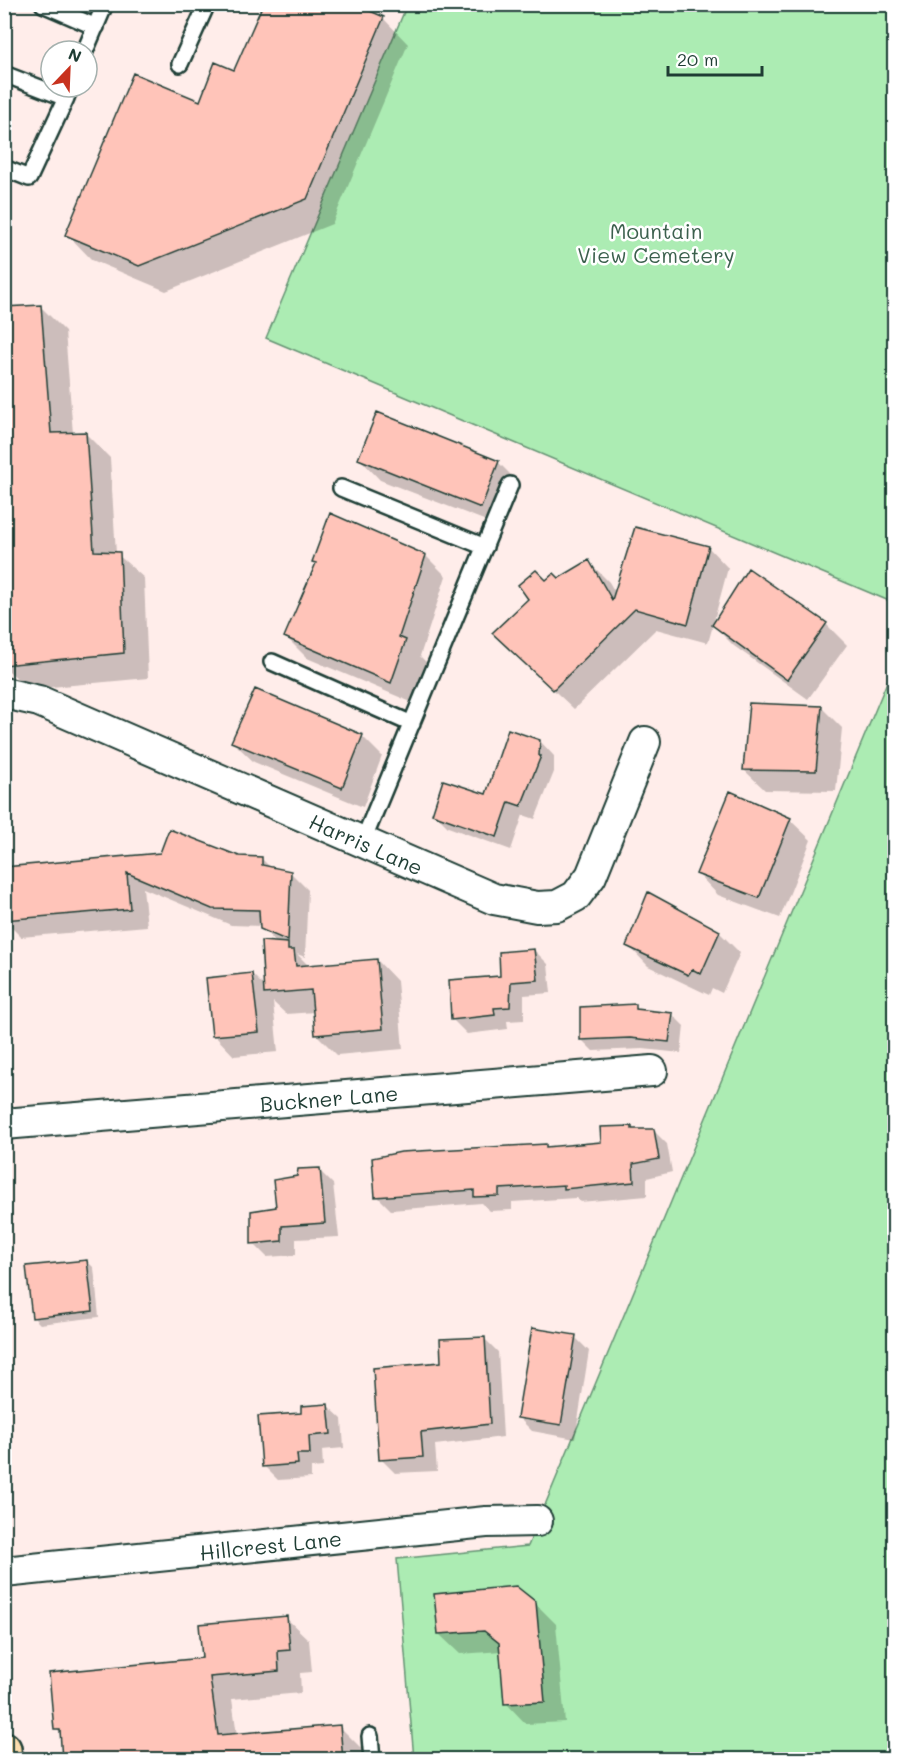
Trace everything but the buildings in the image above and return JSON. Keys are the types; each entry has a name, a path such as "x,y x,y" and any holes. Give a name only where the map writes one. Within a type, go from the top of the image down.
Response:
{"main road":[{"path":"4,1749 6,1760"}],"street":[{"name":"Harris Lane","path":"4,693 39,701 494,899 537,907 557,906 576,896 591,876 645,742"},
{"name":"Buckner Lane","path":"4,1124 652,1071"},
{"name":"Hillcrest Lane","path":"4,1572 486,1522 537,1521"}],"lane":[{"path":"43,4 96,27"},
{"path":"91,39 105,4"},
{"path":"180,64 207,4"},
{"path":"4,74 39,84"},
{"path":"4,168 29,178 65,99"},
{"path":"363,841 510,485"},
{"path":"341,488 485,547"},
{"path":"272,662 412,724"},
{"path":"370,1736 372,1760"}],"green space":[{"name":"Mountain View Cemetery","path":"407,5 894,5 894,603 266,338"},
{"path":"894,665 894,1759 414,1759 397,1559 528,1546"}]}
